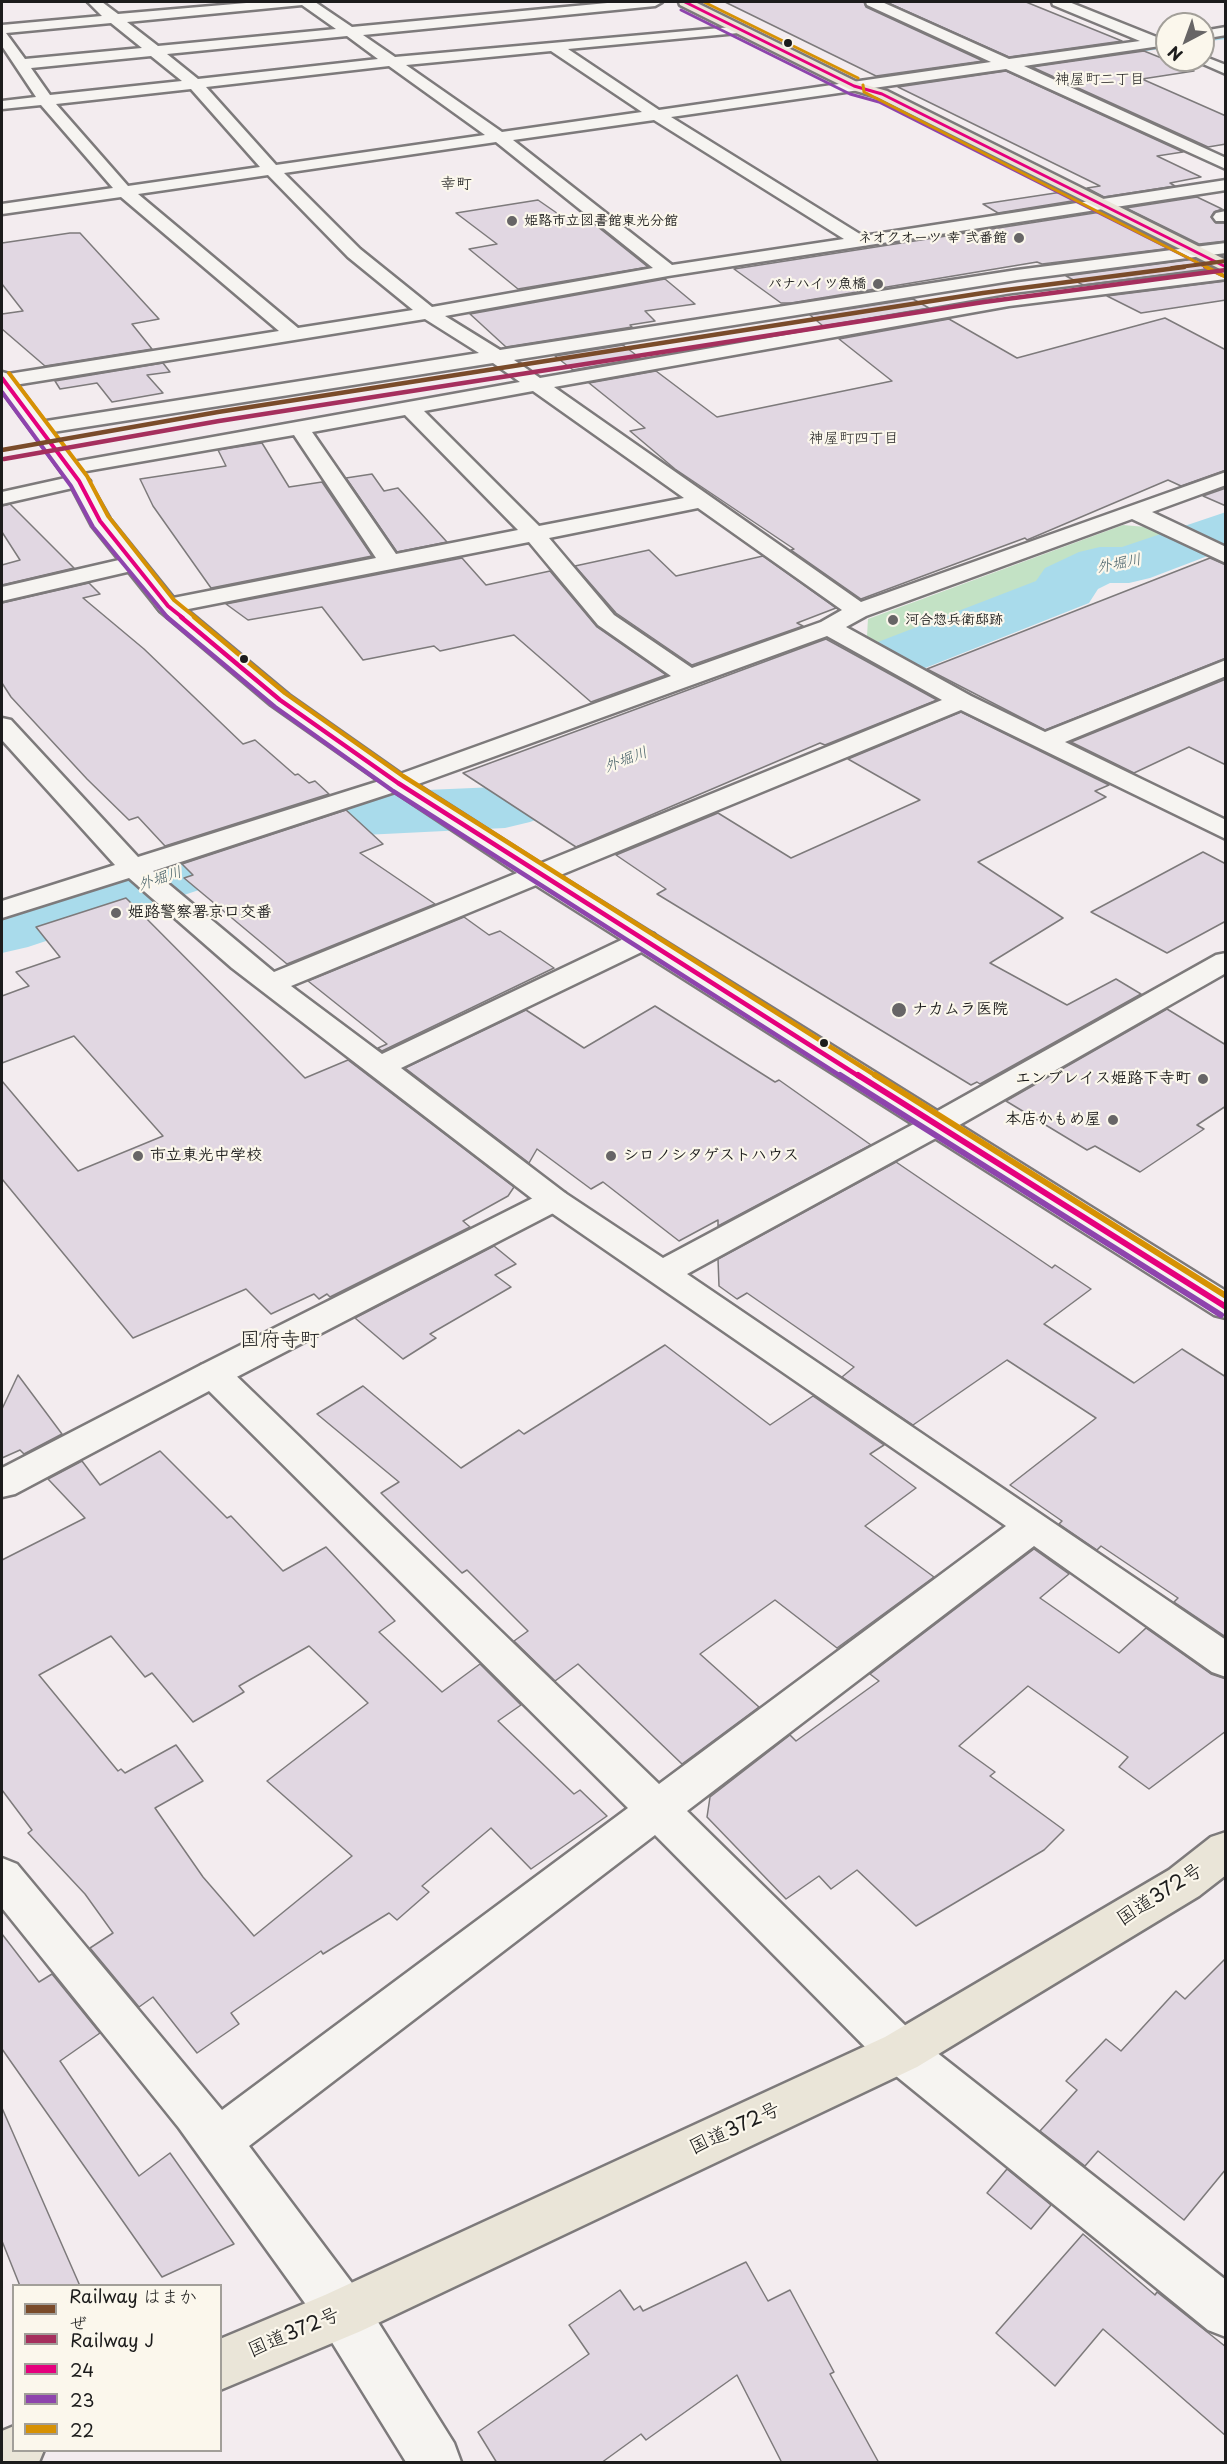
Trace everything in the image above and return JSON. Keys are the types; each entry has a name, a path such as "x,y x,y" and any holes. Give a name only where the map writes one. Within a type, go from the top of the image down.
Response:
{"highway":[{"path":"685,2 854,86 882,94 1226,267"},
{"path":"854,86 856,98 1226,288"},
{"name":"国道372号","path":"222,2364 343,2313 901,2052 1184,1883 1226,1850"}],"street":[{"path":"94,2 112,19 195,84 272,170 354,253 429,313 495,355 858,611"},
{"path":"2,29 297,2"},
{"path":"307,2 498,137 668,271"},
{"path":"22,64 655,2"},
{"path":"872,2 1226,164"},
{"path":"1058,2 1155,40"},
{"path":"2,105 390,62 738,29"},
{"path":"2,36 46,101 124,191 294,334"},
{"path":"2,209 1006,64 1155,45"},
{"path":"555,47 657,115 861,242"},
{"path":"1226,185 668,271 429,313 2,380 74,474 100,521 132,564 168,606 280,700 398,783 536,873 1226,1307"},
{"path":"1204,189 1226,200"},
{"path":"40,428 1017,275 1226,248"},
{"path":"2,498 74,474 408,406 1009,301 1226,274"},
{"path":"408,406 534,534 606,620 688,677"},
{"path":"299,428 390,562"},
{"path":"2,910 398,783 830,627 858,611 1226,478"},
{"path":"168,606 701,501"},
{"path":"1134,512 1226,556"},
{"path":"2,594 132,564"},
{"path":"830,627 962,701 1226,831"},
{"path":"1046,741 1226,667"},
{"path":"270,984 536,873 962,701"},
{"path":"2,725 132,867 270,984 378,1067 554,1200 1033,1526 1226,1661"},
{"path":"378,1067 644,940"},
{"path":"662,1273 936,1125 1226,961"},
{"path":"2,1484 554,1200"},
{"path":"213,1374 901,2052 1226,2312"},
{"path":"217,2142 1033,1526"},
{"path":"2,1877 217,2142 343,2313 435,2463"}],"green space":[{"path":"1123,525 1146,527 1193,548 912,661 867,636 868,619"}],"building":[{"path":"725,2 864,2 866,7 983,61 876,76"},
{"path":"886,2 1026,2 1122,41 1009,57"},
{"path":"1144,51 1155,55 1155,72 1188,72 1142,79 1226,116 1226,144 1208,147 1032,67"},
{"path":"1006,71 1183,152 1157,156 1201,177 1170,183 1175,186 1104,197 1087,188 1100,186 898,87"},
{"path":"1062,192 1078,200 998,213 983,204"},
{"path":"1197,197 1222,209 1214,212 1211,217 1216,223 1226,223 1226,241 1199,244 1126,208"},
{"path":"538,200 564,218 588,219 648,267 518,289 469,249 497,244 456,213"},
{"path":"1101,212 1172,248 1042,264 1037,262 791,303 781,303 734,269"},
{"path":"80,233 159,319 132,324 152,349 45,366 2,329 2,314 23,311 2,284 2,243"},
{"path":"1195,259 1214,268 1083,285 1066,276"},
{"path":"665,279 695,304 645,311 655,321 630,325 632,327 506,347 470,314"},
{"path":"1226,281 1226,300 1141,313 1107,296"},
{"path":"913,299 929,308 823,326 810,315"},
{"path":"1165,318 1226,350 1226,470 1181,486 1168,480 1027,540 1025,538 861,599 791,550 794,549 675,469 630,431 645,428 589,383 656,371 717,417 892,381 839,339 949,319 1017,358"},
{"path":"623,345 640,358 573,370 555,356"},
{"path":"163,363 170,372 147,375 163,393 112,402 97,383 60,389 55,381"},
{"path":"262,443 289,487 322,482 372,556 211,588 153,506 140,479 226,466 218,450"},
{"path":"372,474 384,491 398,488 447,542 397,552 346,478"},
{"path":"1226,488 1226,506 1203,496"},
{"path":"10,504 74,568 2,585 2,565 20,560 2,532 2,506"},
{"path":"649,550 676,576 763,556 836,608 797,623 803,626 692,665 616,613 575,566"},
{"path":"462,558 486,585 550,571 597,627 666,675 591,702 514,635 440,651 434,646 363,660 322,607 248,620 226,604"},
{"path":"1210,558 1226,565 1226,658 1045,730 927,669"},
{"path":"89,583 100,594 83,598 144,649 243,744 255,740 295,775 298,774 309,783 315,781 329,794 165,846 138,817 129,820 87,779 11,697 2,683 2,603"},
{"path":"826,639 937,700 825,745 820,743 576,847 463,773"},
{"path":"1226,679 1226,765 1189,747 1134,773 1071,742"},
{"path":"961,712 1109,785 1095,791 1106,797 978,862 1063,918 990,963 1067,1005 1116,979 1141,994 980,1084 977,1082 971,1085 657,894 666,889 616,855 718,813 791,858 920,800 848,759"},
{"path":"346,810 383,844 360,853 435,904 287,964 184,878 193,875 182,864"},
{"path":"1203,852 1226,864 1226,921 1167,953 1091,912"},
{"name":"市立東光中学校","path":"126,898 305,1078 348,1060 514,1187 508,1196 463,1221 470,1227 330,1297 327,1294 319,1299 314,1294 271,1314 246,1289 133,1338 2,1179 2,1081 78,1171 163,1136 74,1036 2,1063 2,996 29,986 16,972 60,957 36,927"},
{"path":"464,917 489,935 500,931 554,968 382,1051 378,1048 387,1044 308,981"},
{"path":"655,1006 775,1082 779,1080 871,1145 718,1226 718,1220 679,1241 603,1182 591,1189 537,1149 529,1163 405,1068 526,1010 584,1048"},
{"path":"1167,1009 1226,1045 1226,1106 1197,1125 1204,1129 1140,1172 1095,1146 1087,1150 1006,1101"},
{"path":"896,1162 1052,1268 1055,1265 1091,1289 1044,1324 1134,1383 1182,1349 1226,1377 1226,1637 1174,1602 1178,1598 1101,1546 1097,1550 1059,1524 1062,1521 1010,1485 1096,1418 1007,1360 913,1425 842,1377 854,1367 747,1293 737,1299 719,1286 718,1259"},
{"path":"494,1246 516,1264 495,1275 511,1287 430,1334 436,1338 403,1359 355,1318"},
{"path":"665,1345 770,1425 813,1396 884,1445 870,1454 916,1488 865,1526 934,1577 837,1648 775,1600 700,1654 759,1707 682,1764 578,1664 555,1681 514,1641 528,1631 467,1570 462,1573 381,1493 399,1482 317,1414 363,1386 461,1468 519,1430 524,1434"},
{"path":"18,1375 62,1434 24,1454 20,1450 2,1458 2,1409"},
{"path":"160,1451 227,1518 231,1516 283,1571 326,1547 395,1621 379,1632 442,1692 480,1664 521,1705 498,1721 574,1794 580,1790 607,1816 531,1869 491,1828 422,1886 429,1892 397,1920 389,1913 323,1954 321,1951 231,2013 239,2024 197,2053 153,1997 139,2007 90,1948 113,1933 85,1894 28,1833 32,1830 2,1790 2,1560 85,1518 48,1479 82,1461 100,1485","holes":["111,1636 145,1677 152,1673 193,1722 244,1692 239,1686 309,1646 368,1703 267,1781 352,1856 254,1936 203,1877 155,1808 203,1781 176,1745 125,1773 121,1769 118,1771 39,1675"]},
{"path":"1034,1549 1069,1574 1040,1598 1119,1653 1146,1628 1211,1674 1226,1679 1226,1731 1149,1789 1119,1767 1128,1757 1028,1686 959,1746 995,1772 990,1776 1064,1830 1044,1850 916,1926 857,1870 831,1889 819,1876 786,1899 707,1817 710,1797 790,1735 796,1741 879,1681 870,1674"},
{"path":"2,1934 39,1982 52,1974 100,2033 60,2061 139,2176 170,2153 234,2244 162,2277 2,2049"},
{"path":"1226,1958 1226,2169 1184,2220 1098,2151 1085,2166 1040,2131 1077,2090 1066,2081 1106,2039 1121,2051 1176,1991 1185,1999"},
{"path":"2,2108 79,2284 19,2284 2,2241"},
{"path":"1007,2169 1051,2205 1031,2229 987,2193"},
{"path":"1083,2234 1155,2295 1157,2292 1226,2347 1226,2436 1103,2329 1055,2386 996,2333"},
{"path":"746,2262 768,2301 790,2290 834,2372 830,2374 879,2463 782,2463 737,2375 646,2440 641,2434 601,2463 497,2463 478,2432 589,2354 569,2325 620,2290 634,2310 640,2306 643,2311"}],"waterway":[{"path":"1215,38 1226,37"},
{"path":"926,82 1155,48"},
{"name":"外堀川","path":"761,710 1068,590 1066,581 1100,565 1129,565 1226,529"},
{"name":"外堀川","path":"2,931 357,814 505,807 624,762"}],"rail line":[{"name":"はまかぜ","path":"2,450 218,412 983,293 1226,261"},
{"name":"J","path":"4,459 219,421 984,302 1226,270"}],"transit line":[{"name":"24","path":"685,2 854,86 882,94 1226,267"},
{"name":"22","path":"704,2 858,78"},
{"name":"23","path":"681,10 850,94 879,102 1222,275"},
{"name":"22","path":"863,85 864,92 1226,277"},
{"name":"22","path":"9,373 87,476 108,516 174,600 285,693 403,776 541,865 1226,1296"},
{"name":"24","path":"2,378 79,481 100,521 168,606 280,700 398,783 536,873 1226,1307"},
{"name":"23","path":"2,392 71,486 93,527 161,612 275,707 393,791 531,881 1221,1315"}],"place":[{"name":"姫路市立図書館東光分館","path":"512,221"},
{"name":"ネオクオーツ 幸 弐番館","path":"1019,238"},
{"name":"パナハイツ魚橋","path":"878,284"},
{"name":"河合惣兵衛邸跡","path":"893,620"},
{"name":"姫路警察署京口交番","path":"116,913"},
{"name":"ナカムラ医院","path":"899,1010"},
{"name":"エンブレイス姫路下寺町","path":"1203,1079"},
{"name":"本店かもめ屋","path":"1113,1120"},
{"name":"市立東光中学校","path":"138,1156"},
{"name":"シロノシタゲストハウス","path":"611,1156"}],"district":[{"name":"神屋町二丁目","path":"1100,80"},
{"name":"幸町","path":"456,185"},
{"name":"神屋町四丁目","path":"854,439"},
{"name":"国府寺町","path":"280,1340"}]}
